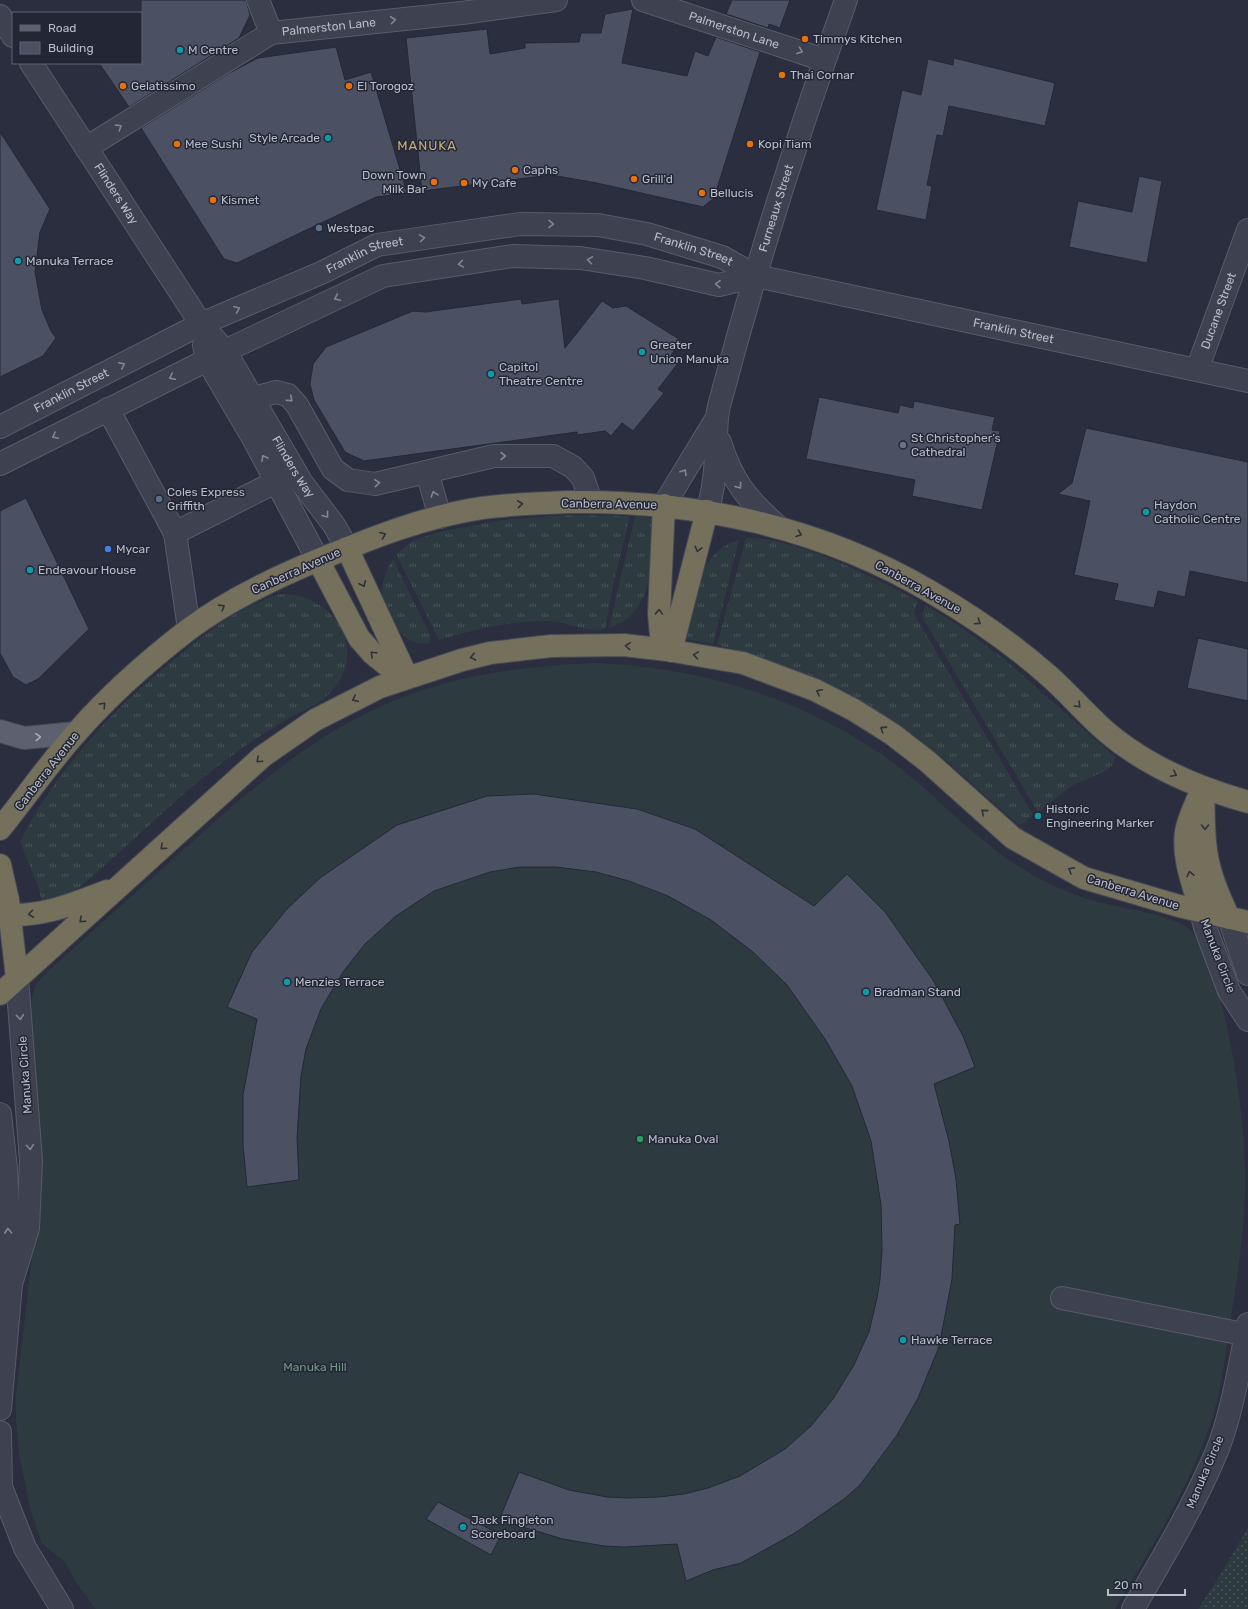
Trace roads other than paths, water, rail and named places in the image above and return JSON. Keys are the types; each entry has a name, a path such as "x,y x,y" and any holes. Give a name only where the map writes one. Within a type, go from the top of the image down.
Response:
{"highway":[{"name":"Canberra Avenue","path":"0,829 76,733 122,686 154,657 189,629 233,601 267,582 347,548 395,530 440,517 481,508 527,503 591,502 664,505 707,511 776,525 869,560 930,591 990,630 1049,676 1090,717 1128,749 1161,768 1203,788 1248,802"},
{"path":"664,505 659,614 661,635 669,650"},
{"path":"669,650 707,511"},
{"path":"347,548 405,678"},
{"path":"318,560 359,638 373,654 405,678"},
{"name":"Canberra Avenue","path":"0,994 263,756 285,740 335,709 380,687 405,678 462,660 490,654 551,646 624,645 669,650 743,662 815,690 854,710 892,734 927,761 1019,841 1084,878 1238,920"},
{"path":"1201,911 1187,860 1185,839 1188,824 1203,788"},
{"path":"1203,788 1208,864 1216,891 1238,920"},
{"name":"Manuka Circle","path":"0,865 5,914 17,978"},
{"path":"5,914 56,909 122,885"}],"main road":[{"path":"0,730 24,738 76,733"}],"street":[{"path":"258,0 271,33"},
{"name":"Palmerston Lane","path":"86,148 271,33 462,13 556,0"},
{"name":"Palmerston Lane","path":"643,0 824,60"},
{"name":"Furneaux Street","path":"707,511 712,492 715,467 715,422 739,331 770,226 824,60 846,0"},
{"path":"0,16 12,34"},
{"name":"Flinders Way","path":"32,64 201,324 277,481 318,560"},
{"name":"Franklin Street","path":"0,427 201,324 322,273 377,245 520,224 598,225 647,234 722,257 756,276 1248,381"},
{"name":"Ducane Street","path":"1197,370 1248,230"},
{"name":"Franklin Street","path":"0,464 216,356 384,276 512,256 580,258 645,268 719,285 756,276"},
{"name":"Flinders Way","path":"216,356 254,398 310,494 334,526 347,548"},
{"path":"254,398 276,392 288,395 297,405 333,469 348,480 375,484 494,456 553,456 573,467 583,478 591,502"},
{"path":"108,409 174,533 189,629"},
{"path":"715,422 724,455 734,479 747,496 776,525"},
{"name":"Furneaux Street","path":"664,505 715,422"},
{"path":"174,533 296,471"},
{"path":"427,472 440,517"},
{"name":"Manuka Circle","path":"1201,911 1205,927 1229,991 1248,1020"},
{"name":"Manuka Circle","path":"1238,920 1248,974"},
{"name":"Manuka Circle","path":"11,1284 28,1228 32,1161 17,978"},
{"name":"Manuka Circle","path":"0,1114 6,1168 11,1284 0,1409"},
{"path":"1062,1298 1247,1331"},
{"name":"Manuka Circle","path":"1133,1609 1193,1504 1217,1450 1234,1391 1247,1331"},
{"path":"0,1432 1,1488 26,1548 62,1609"}],"place":[{"name":"Timmys Kitchen","path":"805,39"},
{"name":"M Centre","path":"180,50"},
{"name":"Thai Cornar","path":"782,75"},
{"name":"Gelatissimo","path":"123,86"},
{"name":"El Torogoz","path":"349,86"},
{"name":"Style Arcade","path":"328,138"},
{"name":"Mee Sushi","path":"177,144"},
{"name":"Kopi Tiam","path":"750,144"},
{"name":"Caphs","path":"515,170"},
{"name":"Grill'd","path":"634,179"},
{"name":"Down Town Milk Bar","path":"434,182"},
{"name":"My Cafe","path":"464,183"},
{"name":"Bellucis","path":"702,193"},
{"name":"Kismet","path":"213,200"},
{"name":"Westpac","path":"319,228"},
{"name":"Manuka Terrace","path":"18,261"},
{"name":"Greater Union Manuka","path":"642,352"},
{"name":"Capitol Theatre Centre","path":"491,374"},
{"name":"St Christopher’s Cathedral","path":"903,445"},
{"name":"Coles Express Griffith","path":"159,499"},
{"name":"Haydon Catholic Centre","path":"1146,512"},
{"name":"Mycar","path":"108,549"},
{"name":"Endeavour House","path":"30,570"},
{"name":"Historic Engineering Marker","path":"1038,816"},
{"name":"Menzies Terrace","path":"287,982"},
{"name":"Bradman Stand","path":"866,992"},
{"name":"Manuka Oval","path":"640,1139"},
{"name":"Hawke Terrace","path":"903,1340"},
{"name":"Jack Fingleton Scoreboard","path":"463,1527"}],"district":[{"name":"MANUKA","path":"427,145"}],"park label":[{"name":"Manuka Hill","path":"315,1367"}]}
